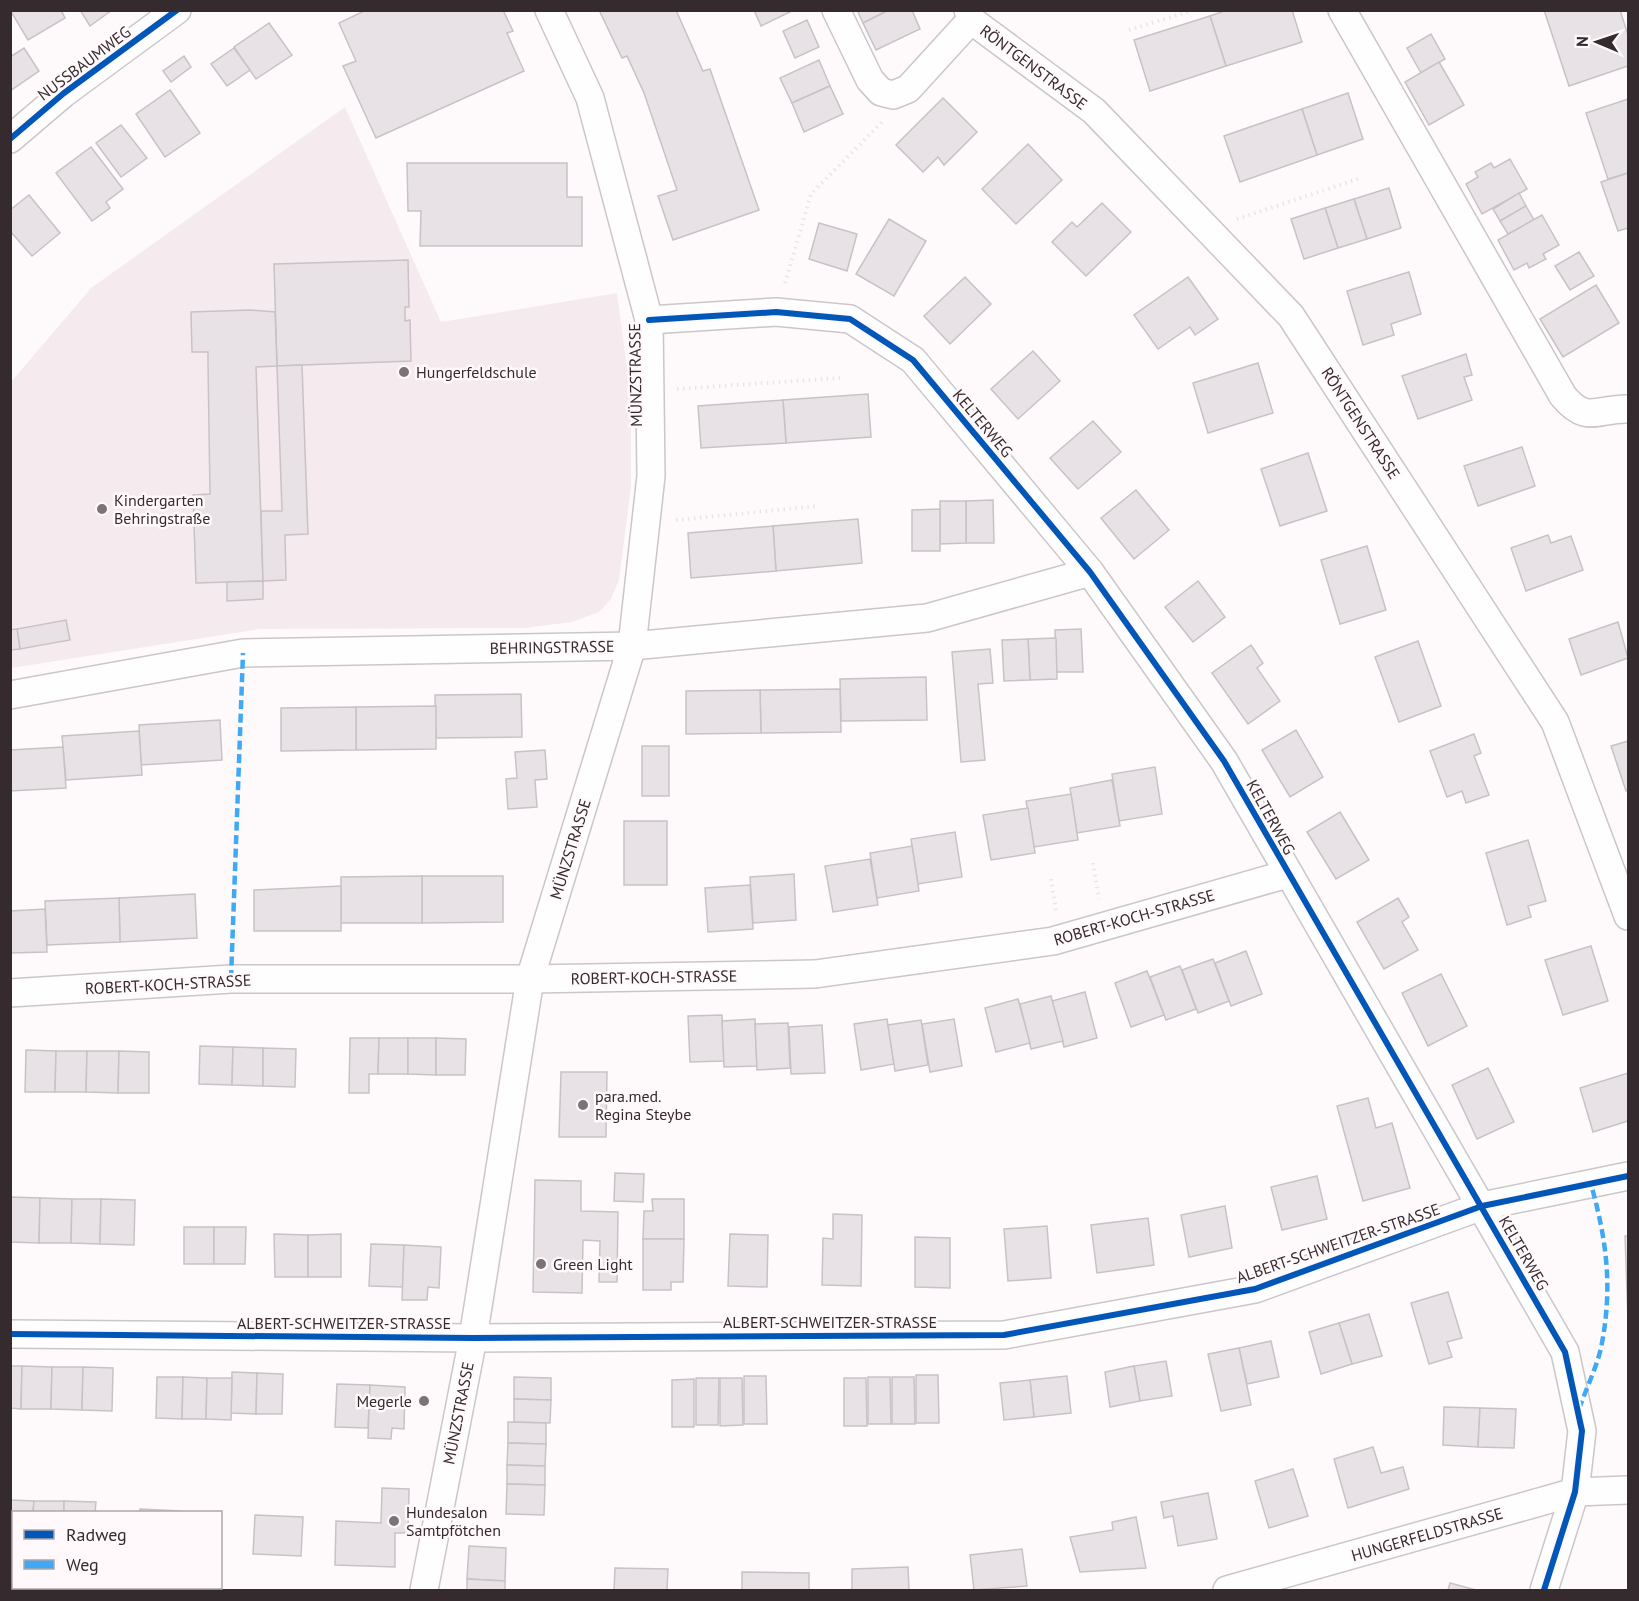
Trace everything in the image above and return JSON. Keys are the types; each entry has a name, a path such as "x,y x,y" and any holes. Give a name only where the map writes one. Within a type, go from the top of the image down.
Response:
{"street":[{"name":"NUSSBAUMWEG","path":"10,139 64,93 177,10"},
{"name":"MÜNZSTRASSE","path":"424,1590 473,1338 530,979 632,646 651,476 649,320 590,98 549,10"},
{"path":"836,10 870,80 881,92 893,95"},
{"path":"1342,10 1563,396 1575,410 1594,415 1629,409"},
{"name":"RÖNTGENSTRASSE","path":"893,95 908,89 970,15 1094,111 1291,316 1555,722 1629,916"},
{"name":"KELTERWEG","path":"649,320 776,312 850,320 913,360 1090,572 1224,761 1565,1352 1582,1431 1575,1492 1544,1590"},
{"name":"BEHRINGSTRASSE","path":"10,695 252,652 632,646 927,618 1090,572"},
{"name":"ROBERT-KOCH-STRASSE","path":"10,993 231,979 530,979 815,974 1053,941 1287,873"},
{"name":"ALBERT-SCHWEITZER-STRASSE","path":"10,1334 473,1338 1004,1335 1255,1289 1482,1206 1629,1176"},
{"name":"HUNGERFELDSTRASSE","path":"1227,1590 1575,1492 1629,1490"}],"path":[{"path":"1129,30 1194,10"},
{"path":"776,312 811,194 888,116 893,95"},
{"path":"1259,211 1361,178"},
{"path":"650,392 764,381 840,378"},
{"path":"645,523 818,506"},
{"path":"1093,863 1104,926"}],"shaded area":[{"name":"Hungerfeldschule","path":"345,107 441,322 617,293 631,397 631,487 619,580 611,599 599,612 572,622 525,628 260,629 11,668 11,382 91,288"}],"building":[{"path":"10,10 61,10 65,18 28,40"},
{"path":"80,10 112,10 90,26"},
{"path":"366,10 503,10 513,31 507,33 524,71 376,138 343,66 356,61 339,23"},
{"path":"599,10 676,10 703,71 710,69 759,210 673,240 658,196 677,190 644,93 627,56 622,58"},
{"path":"754,10 794,10 761,26"},
{"path":"857,10 889,10 863,23"},
{"path":"889,10 912,10 920,29 876,50 863,23"},
{"path":"1227,10 1292,10 1302,42 1226,66 1210,16"},
{"path":"1544,10 1620,10 1628,35 1628,66 1569,86"},
{"path":"1210,16 1226,66 1150,91 1134,40"},
{"path":"807,20 819,47 795,58 783,31"},
{"path":"269,23 292,55 256,79 234,47"},
{"path":"1431,34 1445,59 1421,73 1407,48"},
{"path":"24,48 39,71 10,91 10,57"},
{"path":"234,48 250,70 227,86 211,64"},
{"path":"184,56 191,67 171,82 163,71"},
{"path":"819,60 830,86 792,103 780,78"},
{"path":"1439,62 1464,105 1429,125 1405,82"},
{"path":"830,86 843,114 804,132 792,103"},
{"path":"170,90 200,133 165,157 136,114"},
{"path":"1348,93 1363,139 1317,155 1302,109"},
{"path":"943,98 977,132 944,165 938,157 923,172 896,145"},
{"path":"1628,99 1628,173 1608,179 1586,113"},
{"path":"1302,109 1317,155 1240,182 1224,136"},
{"path":"121,125 147,158 121,177 96,143"},
{"path":"1028,144 1062,180 1016,224 982,189"},
{"path":"91,147 123,189 106,202 110,208 92,221 56,173"},
{"path":"1510,159 1527,189 1482,214 1466,184 1478,177 1475,172 1491,163 1494,168"},
{"path":"407,163 567,163 567,197 582,197 582,246 420,246 421,211 408,211"},
{"path":"1628,173 1628,228 1618,231 1601,182"},
{"path":"1389,188 1401,228 1367,239 1354,199"},
{"path":"1519,193 1526,206 1500,221 1493,209"},
{"path":"29,195 60,233 32,256 10,231 10,210"},
{"path":"1354,199 1367,239 1338,248 1325,208"},
{"path":"1102,203 1131,232 1086,276 1052,242 1072,222 1077,227"},
{"path":"1526,206 1534,220 1508,234 1500,221"},
{"path":"1325,208 1338,248 1304,259 1291,219"},
{"path":"1542,215 1559,245 1543,254 1546,259 1529,268 1527,263 1514,270 1498,240"},
{"path":"889,219 926,241 894,296 856,274"},
{"path":"819,223 857,234 847,271 809,259"},
{"path":"1579,252 1594,276 1570,290 1555,266"},
{"path":"408,260 409,307 405,307 405,321 410,320 411,361 277,366 274,264"},
{"path":"1409,272 1421,314 1391,324 1394,335 1363,345 1347,291"},
{"path":"965,277 991,304 950,344 924,316"},
{"path":"1188,277 1218,319 1195,335 1190,327 1158,349 1134,315"},
{"path":"1596,285 1619,323 1563,357 1540,319"},
{"path":"250,310 275,312 277,366 256,367 263,581 196,583 193,495 210,494 208,352 192,352 191,312"},
{"path":"1033,351 1060,381 1018,419 991,389"},
{"path":"1466,354 1472,375 1464,377 1472,400 1418,419 1402,376"},
{"path":"1258,363 1273,413 1208,433 1193,383"},
{"path":"302,365 308,534 285,535 286,580 263,581 261,511 282,511 277,366"},
{"path":"868,394 871,437 786,443 783,400"},
{"path":"783,400 786,443 701,448 698,406"},
{"path":"1093,421 1121,452 1078,489 1050,458"},
{"path":"1522,447 1535,486 1478,506 1464,466"},
{"path":"1308,453 1327,511 1280,526 1261,469"},
{"path":"1136,490 1169,530 1134,559 1101,518"},
{"path":"993,500 994,543 966,543 966,501"},
{"path":"940,501 966,501 966,543 940,544"},
{"path":"940,509 940,551 912,551 912,510"},
{"path":"858,519 862,563 776,571 773,526"},
{"path":"773,526 776,571 691,578 688,533"},
{"path":"1548,535 1551,543 1571,536 1583,570 1526,591 1511,548"},
{"path":"1367,546 1386,610 1340,624 1321,560"},
{"path":"263,581 263,599 227,601 227,582"},
{"path":"1198,581 1225,617 1193,642 1165,607"},
{"path":"66,620 70,640 20,649 17,629"},
{"path":"1618,622 1628,658 1581,675 1569,639"},
{"path":"17,629 20,649 10,650 10,630"},
{"path":"1081,629 1083,672 1056,672 1055,630"},
{"path":"1056,638 1057,679 1030,680 1028,639"},
{"path":"1028,639 1030,680 1004,681 1002,640"},
{"path":"1418,641 1441,706 1399,722 1375,657"},
{"path":"1251,645 1263,663 1257,668 1280,701 1248,724 1212,673"},
{"path":"990,649 993,683 978,684 985,760 961,762 952,652"},
{"path":"926,677 927,720 841,721 840,679"},
{"path":"840,689 841,732 761,733 760,690"},
{"path":"760,690 761,733 686,734 686,691"},
{"path":"521,694 522,737 436,738 435,695"},
{"path":"436,706 436,749 356,750 356,707"},
{"path":"356,707 356,750 281,751 281,708"},
{"path":"220,720 222,760 141,765 139,725"},
{"path":"1296,730 1323,777 1290,797 1262,750"},
{"path":"139,731 142,775 66,780 62,736"},
{"path":"1474,734 1481,753 1474,756 1489,795 1466,803 1462,791 1447,797 1430,751"},
{"path":"1628,741 1628,790 1626,791 1611,746"},
{"path":"642,746 669,746 669,796 642,796"},
{"path":"63,747 66,788 10,791 10,750"},
{"path":"545,750 547,779 535,780 537,807 508,809 506,779 517,778 515,752"},
{"path":"1155,767 1162,814 1119,821 1112,774"},
{"path":"1112,780 1120,826 1077,833 1070,788"},
{"path":"1071,794 1078,840 1034,847 1026,801"},
{"path":"1028,808 1035,853 991,860 983,815"},
{"path":"1340,812 1369,860 1336,879 1307,832"},
{"path":"624,821 667,821 667,885 624,885"},
{"path":"955,832 962,877 918,884 911,839"},
{"path":"1528,840 1546,901 1528,906 1531,917 1507,925 1486,853"},
{"path":"912,846 919,891 877,898 870,853"},
{"path":"870,859 878,905 833,912 825,866"},
{"path":"794,874 796,920 753,923 750,877"},
{"path":"422,876 503,876 503,922 422,923"},
{"path":"422,876 422,923 341,923 341,877"},
{"path":"750,885 753,929 708,932 705,888"},
{"path":"341,886 341,931 254,931 254,890"},
{"path":"195,894 197,938 120,942 119,898"},
{"path":"119,898 120,942 47,945 45,901"},
{"path":"1398,898 1409,917 1402,922 1418,950 1384,969 1357,922"},
{"path":"45,909 47,952 10,953 10,911"},
{"path":"1591,946 1608,1001 1563,1015 1545,960"},
{"path":"1246,951 1262,994 1231,1006 1215,963"},
{"path":"1213,959 1229,1001 1198,1013 1182,970"},
{"path":"1180,966 1196,1009 1166,1020 1150,977"},
{"path":"1147,971 1164,1015 1131,1027 1115,983"},
{"path":"1441,974 1467,1026 1428,1046 1402,993"},
{"path":"1085,992 1097,1038 1064,1047 1052,1001"},
{"path":"1051,996 1063,1041 1031,1049 1020,1004"},
{"path":"1018,999 1030,1043 996,1052 985,1008"},
{"path":"722,1015 724,1061 690,1062 688,1016"},
{"path":"755,1019 757,1066 724,1067 722,1021"},
{"path":"887,1019 894,1064 861,1070 854,1024"},
{"path":"954,1019 962,1066 930,1072 922,1024"},
{"path":"921,1020 928,1065 895,1071 888,1025"},
{"path":"788,1023 790,1068 757,1070 755,1024"},
{"path":"822,1025 825,1073 791,1074 789,1027"},
{"path":"350,1038 379,1038 378,1074 369,1074 369,1093 349,1093"},
{"path":"379,1038 408,1038 408,1074 378,1074"},
{"path":"408,1038 436,1038 436,1075 408,1074"},
{"path":"436,1038 466,1039 465,1075 436,1075"},
{"path":"200,1046 233,1047 232,1085 199,1084"},
{"path":"233,1047 263,1048 263,1086 232,1085"},
{"path":"263,1048 296,1049 295,1087 263,1086"},
{"path":"26,1050 56,1051 55,1092 25,1092"},
{"path":"56,1051 87,1051 86,1092 55,1092"},
{"path":"87,1051 119,1051 118,1093 86,1092"},
{"path":"119,1051 149,1052 149,1093 118,1093"},
{"path":"1488,1068 1514,1122 1477,1139 1452,1085"},
{"name":"para.med. Regina Steybe","path":"561,1072 607,1072 606,1137 559,1137"},
{"path":"1628,1073 1628,1121 1593,1132 1580,1088"},
{"path":"1368,1098 1376,1128 1392,1123 1410,1188 1363,1201 1337,1106"},
{"path":"615,1173 644,1174 643,1202 614,1201"},
{"path":"1317,1176 1327,1219 1282,1230 1271,1187"},
{"path":"535,1180 581,1181 581,1211 618,1212 617,1282 599,1282 600,1241 583,1240 582,1293 533,1292"},
{"path":"10,1197 40,1198 39,1243 10,1242"},
{"path":"40,1198 72,1199 71,1243 39,1243"},
{"path":"72,1199 101,1199 100,1244 71,1243"},
{"path":"101,1199 135,1200 134,1245 100,1244"},
{"path":"652,1199 684,1199 684,1239 643,1239 644,1211 653,1211"},
{"path":"1225,1206 1232,1248 1189,1257 1181,1215"},
{"path":"833,1214 862,1215 861,1286 822,1285 823,1238 833,1239"},
{"path":"1148,1218 1154,1265 1097,1273 1091,1225"},
{"path":"1047,1226 1051,1278 1008,1281 1004,1229"},
{"path":"184,1227 214,1227 214,1264 184,1264"},
{"path":"214,1227 246,1227 245,1264 214,1264"},
{"path":"274,1234 308,1235 308,1277 275,1277"},
{"path":"341,1234 341,1277 308,1277 308,1235"},
{"path":"730,1234 768,1235 767,1287 728,1286"},
{"path":"1625,1236 1628,1236 1628,1321"},
{"path":"915,1237 950,1238 950,1288 915,1287"},
{"path":"643,1239 684,1239 683,1282 671,1282 671,1290 643,1290"},
{"path":"371,1244 404,1245 403,1287 369,1286"},
{"path":"404,1245 441,1247 439,1288 428,1287 427,1300 402,1300"},
{"path":"1448,1292 1462,1338 1447,1342 1452,1357 1429,1364 1411,1303"},
{"path":"1369,1314 1382,1356 1352,1364 1339,1323"},
{"path":"1339,1323 1352,1364 1321,1374 1309,1332"},
{"path":"1271,1341 1279,1377 1247,1384 1239,1348"},
{"path":"1239,1348 1251,1405 1221,1411 1208,1354"},
{"path":"1166,1361 1172,1396 1140,1401 1134,1366"},
{"path":"10,1366 22,1366 21,1409 10,1408"},
{"path":"22,1366 52,1367 51,1409 21,1409"},
{"path":"1134,1366 1140,1401 1110,1407 1105,1372"},
{"path":"52,1367 83,1367 82,1410 51,1409"},
{"path":"83,1367 113,1368 112,1411 82,1410"},
{"path":"232,1372 257,1373 256,1414 231,1413"},
{"path":"257,1373 283,1374 282,1414 256,1414"},
{"path":"916,1375 938,1375 939,1423 916,1423"},
{"path":"744,1376 766,1376 767,1424 744,1424"},
{"path":"1067,1376 1071,1413 1034,1417 1030,1380"},
{"path":"157,1377 183,1377 182,1419 156,1418"},
{"path":"183,1377 207,1378 206,1419 182,1419"},
{"path":"514,1377 551,1378 551,1400 514,1399"},
{"path":"868,1377 890,1377 891,1424 868,1424"},
{"path":"892,1377 914,1377 915,1424 892,1424"},
{"path":"207,1378 232,1378 231,1420 206,1419"},
{"path":"696,1378 719,1378 718,1425 696,1425"},
{"path":"720,1378 742,1378 743,1425 720,1426"},
{"path":"844,1378 866,1378 867,1426 844,1426"},
{"path":"694,1379 694,1427 672,1427 672,1380"},
{"path":"1030,1380 1034,1417 1004,1420 1000,1383"},
{"path":"337,1384 370,1385 368,1428 335,1427"},
{"path":"370,1385 405,1387 404,1429 392,1428 391,1439 368,1438"},
{"path":"514,1399 551,1400 550,1423 514,1422"},
{"path":"1444,1407 1480,1408 1478,1447 1443,1445"},
{"path":"1480,1408 1516,1409 1514,1448 1478,1447"},
{"path":"508,1422 546,1423 546,1444 508,1443"},
{"path":"508,1443 546,1444 545,1466 507,1465"},
{"path":"1373,1447 1381,1473 1403,1467 1409,1489 1348,1508 1334,1459"},
{"path":"507,1465 545,1466 545,1485 507,1484"},
{"path":"1293,1469 1308,1516 1269,1528 1255,1481"},
{"path":"507,1484 545,1485 544,1515 506,1514"},
{"path":"382,1488 409,1489 408,1533 395,1533 395,1567 335,1565 336,1521 381,1523"},
{"path":"1208,1493 1217,1539 1178,1546 1173,1516 1164,1518 1161,1502"},
{"path":"10,1500 34,1501 33,1511 12,1511 12,1542 10,1542"},
{"path":"34,1501 64,1501 64,1511 33,1511"},
{"path":"64,1501 96,1502 95,1511 64,1511"},
{"path":"140,1509 180,1511 140,1511"},
{"path":"255,1515 303,1517 301,1556 253,1554"},
{"path":"1136,1517 1146,1568 1080,1572 1070,1537 1113,1530 1112,1522"},
{"path":"469,1546 506,1548 505,1581 467,1579"},
{"path":"1022,1549 1027,1586 974,1590 970,1555"},
{"path":"908,1567 909,1590 852,1590 852,1569"},
{"path":"615,1568 668,1569 667,1590 614,1590"},
{"path":"742,1572 809,1573 809,1590 742,1590"},
{"path":"467,1579 505,1581 505,1590 467,1590"},
{"path":"1450,1583 1476,1590 1448,1590"}],"marked path":[{"path":"231,979 243,653"},
{"path":"1579,1409 1601,1348 1607,1305 1604,1246 1591,1184"}],"cycle path":[{"path":"10,139 64,93 177,10"},
{"path":"649,320 776,312 850,319 913,360 1090,572 1224,761 1565,1352 1582,1431 1575,1492 1544,1590"},
{"path":"10,1334 473,1338 1004,1335 1255,1289 1482,1206 1628,1176"}],"place":[{"name":"Hungerfeldschule","path":"404,372"},
{"name":"Kindergarten Behringstraße","path":"102,509"},
{"name":"para.med. Regina Steybe","path":"583,1105"},
{"name":"Green Light","path":"541,1264"},
{"name":"Megerle","path":"424,1401"},
{"name":"Hundesalon Samtpfötchen","path":"394,1521"}]}
